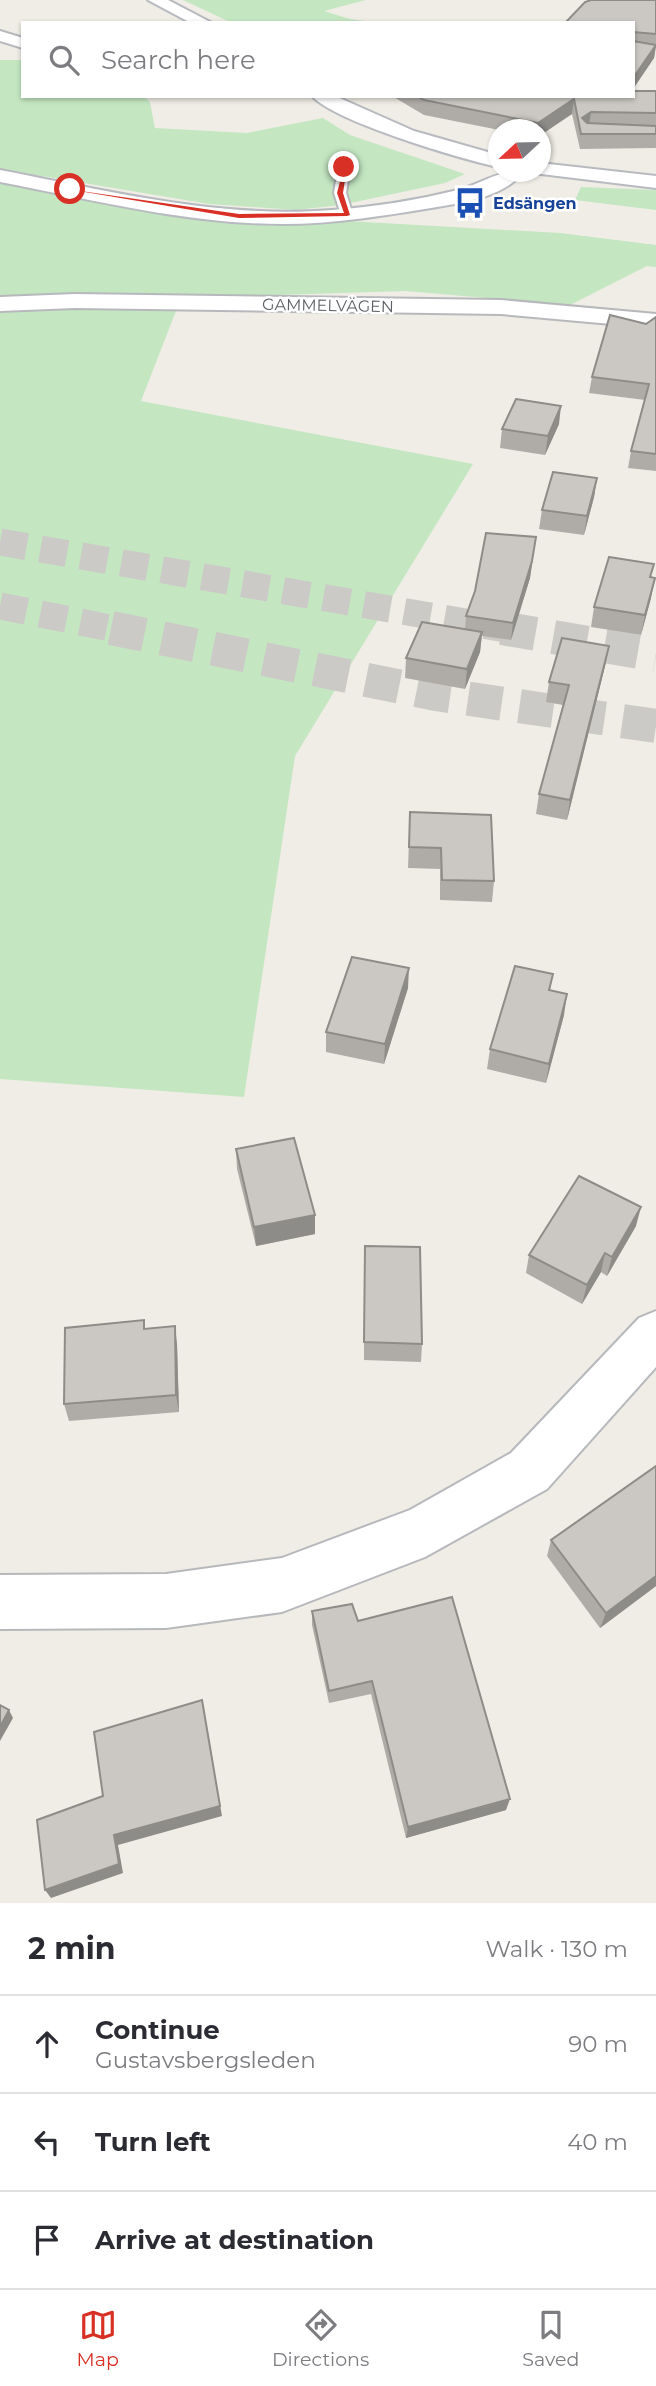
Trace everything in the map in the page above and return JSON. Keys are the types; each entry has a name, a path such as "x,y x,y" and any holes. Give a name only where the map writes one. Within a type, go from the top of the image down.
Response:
{"street":[{"path":"156,0 200,21"},
{"path":"0,36 21,42"},
{"path":"325,98 368,121 433,145 488,158"},
{"path":"551,170 656,182"},
{"path":"0,176 239,216 347,215 396,209 464,194 496,182"},
{"name":"GAMMELVÄGEN","path":"0,304 75,300 501,307 656,321"},
{"path":"0,1602 166,1601 282,1585 425,1531 529,1471 656,1333"}],"lane":[{"path":"344,167 340,193 347,215"}],"green space":[{"path":"183,0 366,0 324,11 366,21 228,21"},
{"path":"0,60 21,60 21,98 145,98 150,102 155,128 247,133 323,118 350,135 465,174 445,183 341,205 296,210 209,204 0,169"},
{"path":"0,183 190,217 270,226 347,221 560,233 656,245 656,267 647,266 570,305 405,291 181,298 141,401 473,464 295,756 244,1097 0,1079"},
{"path":"581,187 656,190 656,210 575,200"}],"building":[{"path":"656,0 656,34 635,32 635,21 567,21 585,2"},
{"path":"635,41 656,45 635,75"},
{"path":"635,91 656,91 656,113 591,112 582,118 587,123 656,126 656,134 581,134 574,99 544,119 518,119 420,98 635,98"},
{"path":"610,315 646,324 656,317 656,454 631,451 649,384 592,377"},
{"path":"516,399 561,406 548,436 502,429"},
{"path":"553,472 597,478 587,516 542,510"},
{"path":"486,533 536,537 532,561 513,623 466,616 475,591"},
{"path":"609,557 654,564 650,577 655,578 645,615 594,607"},
{"path":"422,622 482,632 467,669 406,658"},
{"path":"562,638 609,646 570,800 539,794 569,685 549,682"},
{"path":"410,812 491,815 494,881 442,880 441,848 409,847"},
{"path":"352,957 409,968 385,1044 326,1032"},
{"path":"515,966 553,974 549,990 567,994 549,1064 490,1049"},
{"path":"294,1138 315,1215 254,1227 236,1149"},
{"path":"579,1176 641,1207 612,1257 605,1253 587,1285 529,1255"},
{"path":"365,1246 420,1247 422,1344 364,1342"},
{"path":"144,1320 144,1329 175,1326 176,1395 64,1404 65,1328"},
{"path":"656,1466 656,1576 606,1613 551,1540"},
{"path":"452,1597 510,1799 408,1827 372,1681 329,1691 312,1611 352,1604 358,1621"},
{"path":"202,1700 220,1806 114,1835 119,1864 45,1890 37,1820 103,1796 94,1732"},
{"path":"0,1705 9,1710 0,1727"}],"tunnel":[{"path":"0,542 512,630"},
{"path":"0,606 120,630"},
{"path":"111,628 436,694 656,726"},
{"path":"502,628 656,655"}],"place":[{"name":"Edsängen","path":"470,203"}],"route":[{"path":"70,189 239,216 294,218 347,215 340,193 344,167"}]}
